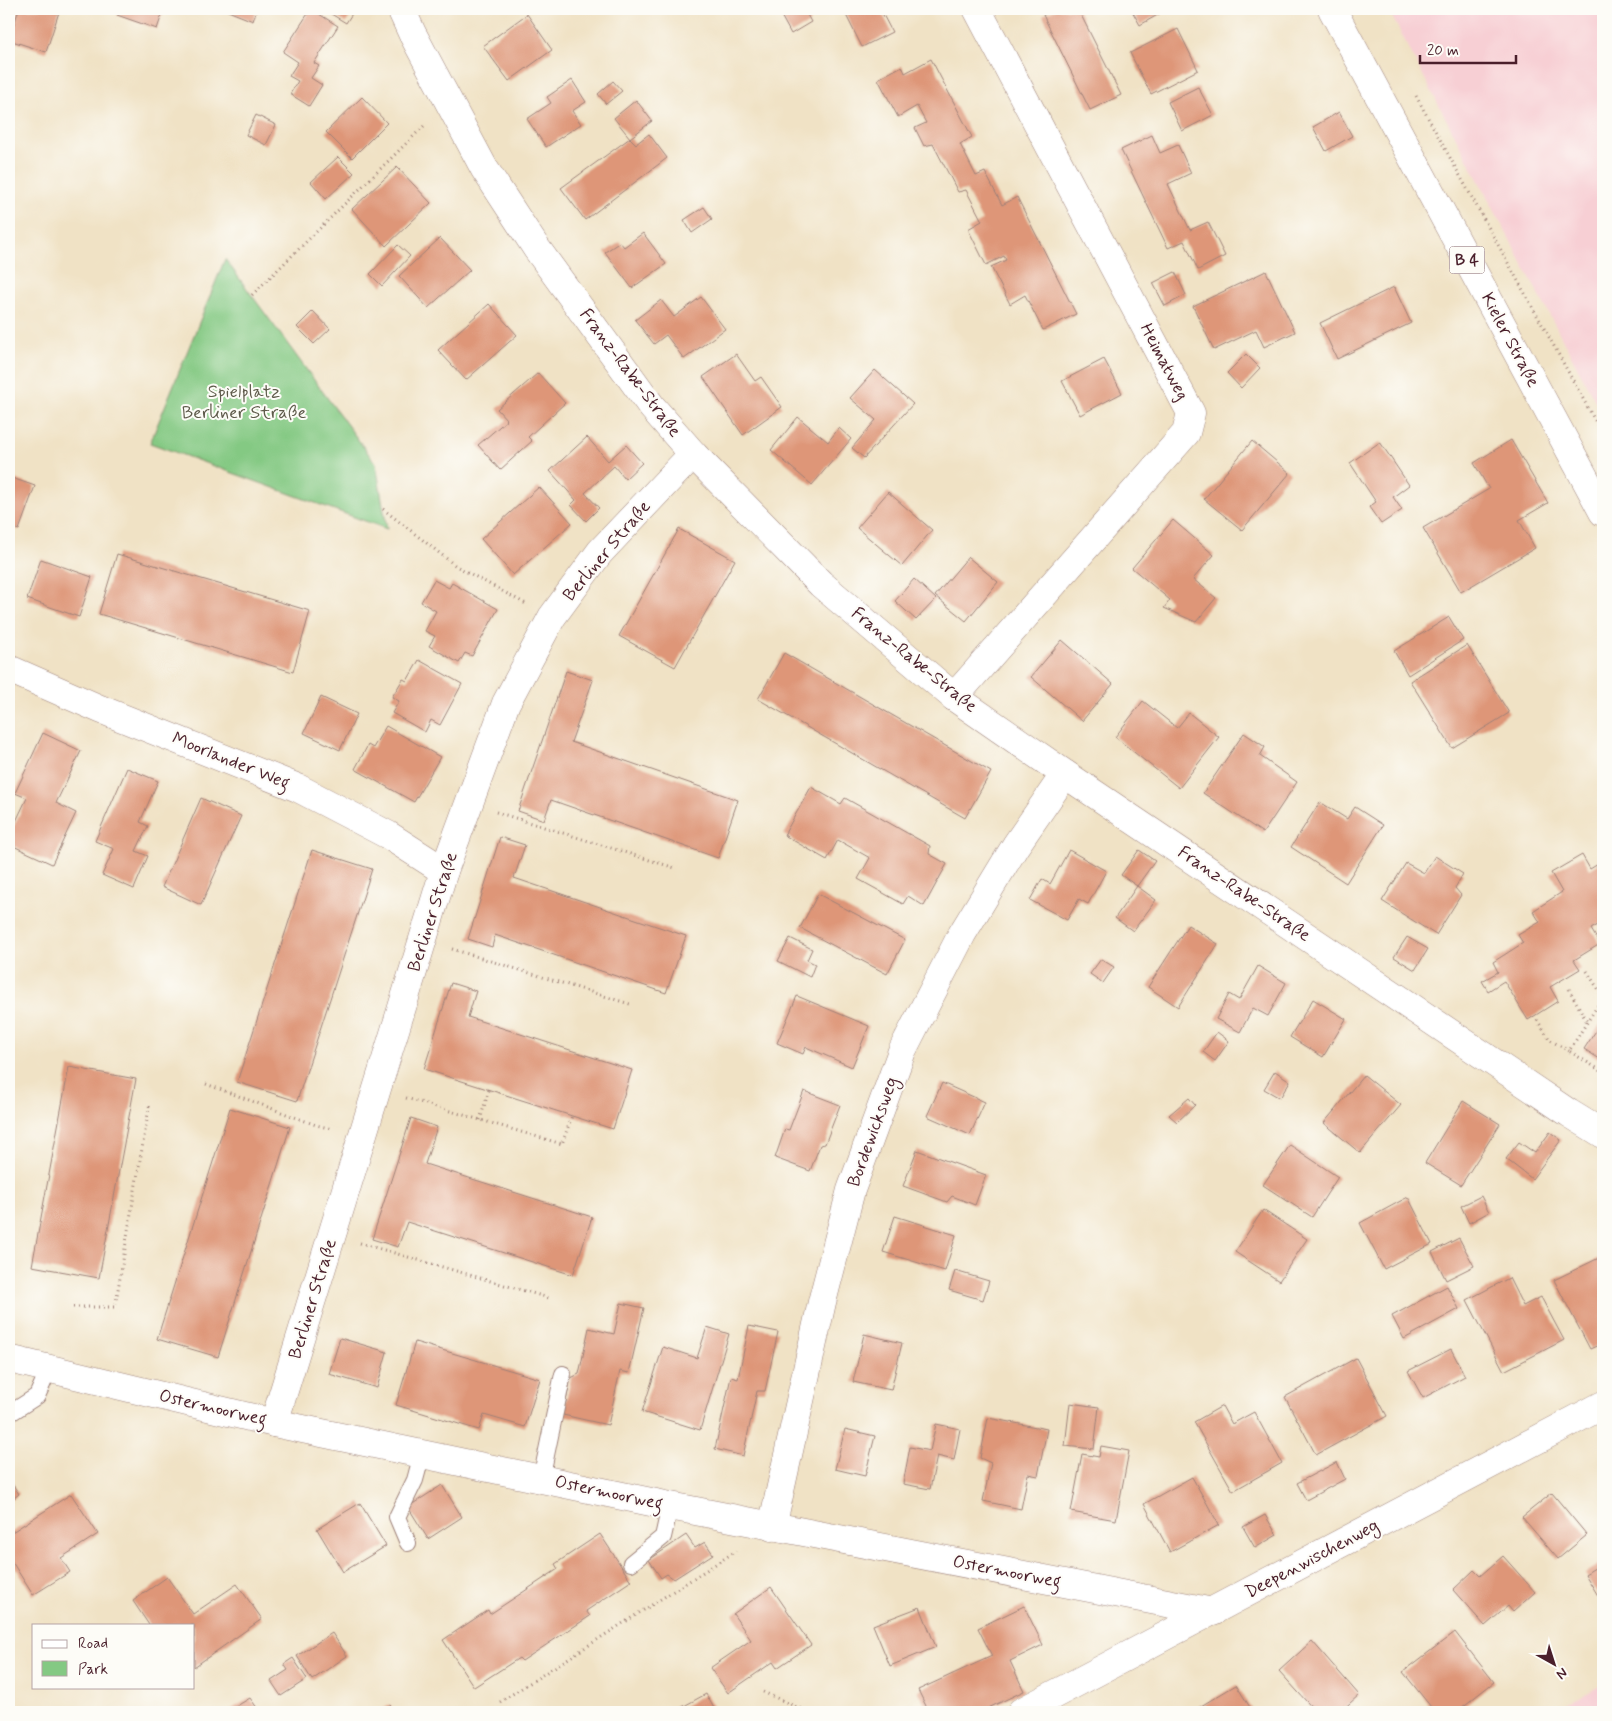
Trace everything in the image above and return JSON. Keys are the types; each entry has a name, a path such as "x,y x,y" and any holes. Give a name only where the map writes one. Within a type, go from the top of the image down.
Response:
{"street":[{"name":"Franz-Rabe-Straße","path":"401,9 484,168 537,249 652,407 693,454 821,584 954,697 1561,1108 1603,1134"},
{"name":"Heimatweg","path":"954,697 1186,434 1191,413 977,9"},
{"name":"Kieler Straße","path":"1332,9 1603,512"},
{"name":"Berliner Straße","path":"274,1423 444,870 506,703 552,616 600,552 693,454"},
{"name":"Moorlander Weg","path":"9,669 100,709 298,788 388,835 444,870"},
{"name":"Bordewicksweg","path":"772,1527 822,1302 852,1190 902,1051 962,934 1016,846 1066,774"},
{"name":"Ostermoorweg","path":"9,1359 274,1423 772,1527 1213,1612"},
{"name":"Deepenwischenweg","path":"1020,1712 1603,1405"}],"lane":[{"path":"9,1414 37,1396 48,1369"},
{"path":"541,1479 564,1374"},
{"path":"408,1543 396,1517 415,1480 422,1454"},
{"path":"631,1563 663,1537 670,1506"}],"path":[{"path":"1415,94 1603,435"},
{"path":"252,295 448,102"},
{"path":"383,509 456,566 552,616"},
{"path":"469,803 675,868"},
{"path":"423,940 633,1005"},
{"path":"1569,1051 1603,997 1588,971"},
{"path":"1568,989 1587,1022"},
{"path":"1536,1020 1550,1040 1603,1072"},
{"path":"206,1084 316,1125 362,1138"},
{"path":"377,1090 562,1144 572,1116"},
{"path":"480,1120 489,1090"},
{"path":"73,1307 115,1307 150,1102"},
{"path":"332,1235 549,1298"},
{"path":"500,1702 772,1527"},
{"path":"763,1692 808,1712"}],"shaded area":[{"path":"1388,9 1603,9 1603,416"},
{"path":"1603,1684 1603,1712 1554,1712"}],"green space":[{"name":"Spielplatz Berliner Straße","path":"225,259 376,464 387,529 150,443"}],"building":[{"path":"19,9 60,9 46,52 9,40"},
{"path":"119,9 164,9 157,29 117,15"},
{"path":"223,9 257,9 253,21"},
{"path":"311,9 338,26 314,63 319,66 311,78 322,85 309,106 290,94 298,81 289,76 298,62 283,52"},
{"path":"323,9 355,9 346,23"},
{"path":"784,9 804,9 811,22 791,34 779,12"},
{"path":"843,9 880,9 892,32 862,47"},
{"path":"1056,9 1078,9 1121,95 1090,110 1043,15"},
{"path":"1131,9 1168,9 1140,25"},
{"path":"527,14 552,50 509,81 483,46"},
{"path":"1178,29 1198,70 1151,94 1130,53"},
{"path":"931,59 972,137 960,144 976,176 985,172 1002,205 1017,197 1076,314 1043,330 1025,295 1010,304 991,267 1006,260 1004,256 986,265 968,229 982,221 966,190 958,192 933,144 924,146 915,128 926,123 917,106 898,117 878,79 902,66 905,73"},
{"path":"572,80 586,102 572,111 581,124 546,147 527,119 551,103 547,97"},
{"path":"613,81 622,91 606,104 598,94"},
{"path":"1198,87 1213,115 1182,131 1168,102"},
{"path":"362,97 387,123 352,158 326,132"},
{"path":"636,100 652,121 630,138 614,118"},
{"path":"1339,112 1352,136 1326,151 1313,127"},
{"path":"256,115 276,125 266,145 246,135"},
{"path":"649,134 667,158 585,220 561,188 630,138 636,144"},
{"path":"1152,135 1160,153 1178,145 1191,173 1168,184 1190,230 1208,222 1225,256 1198,270 1184,241 1168,248 1121,150"},
{"path":"338,157 354,173 326,199 311,182"},
{"path":"397,167 431,203 386,246 352,209"},
{"path":"704,207 712,219 692,233 684,220"},
{"path":"643,233 666,264 632,288 605,252 620,242 624,247"},
{"path":"440,238 470,270 428,308 399,276"},
{"path":"398,245 410,256 382,286 370,274"},
{"path":"1266,271 1295,332 1264,347 1256,330 1214,350 1193,306"},
{"path":"1175,272 1186,295 1165,306 1153,283"},
{"path":"1394,287 1411,323 1337,359 1320,323"},
{"path":"701,297 725,329 684,359 666,335 654,344 635,320 661,300 674,317"},
{"path":"489,304 517,335 466,380 438,350"},
{"path":"313,311 330,329 314,344 297,327"},
{"path":"736,354 755,381 761,377 782,407 743,435 703,377"},
{"path":"1246,354 1260,368 1241,388 1227,373"},
{"path":"1104,359 1122,393 1080,415 1062,381"},
{"path":"875,370 913,404 864,458 852,448 876,420 850,398"},
{"path":"538,373 565,403 528,437 532,441 500,470 478,445 507,420 497,409"},
{"path":"798,417 828,442 839,428 851,439 812,485 771,450"},
{"path":"587,437 608,461 626,445 642,463 625,479 614,466 585,493 599,508 586,521 571,505 576,500 550,471"},
{"path":"1511,440 1548,503 1519,520 1535,548 1461,592 1423,528 1489,489 1474,463"},
{"path":"1252,441 1290,473 1242,530 1204,499"},
{"path":"1380,442 1409,485 1393,497 1402,510 1381,524 1369,507 1376,502 1350,463"},
{"path":"9,477 35,486 19,530 11,527 9,531"},
{"path":"539,487 572,523 513,575 481,539"},
{"path":"888,492 932,530 902,566 857,528"},
{"path":"1173,520 1214,555 1193,579 1216,598 1196,622 1164,608 1170,600 1132,568"},
{"path":"679,529 735,560 675,667 619,636"},
{"path":"117,554 310,611 293,672 99,614"},
{"path":"968,557 998,582 966,621 935,596"},
{"path":"41,559 92,577 79,617 27,599"},
{"path":"914,579 936,599 916,620 895,601"},
{"path":"434,580 449,588 452,583 498,609 472,656 465,653 459,663 429,646 435,636 425,631 436,611 421,602"},
{"path":"1449,617 1463,640 1408,675 1394,651"},
{"path":"1062,640 1113,684 1082,721 1031,677"},
{"path":"1467,645 1509,713 1452,748 1410,681"},
{"path":"784,653 991,772 965,818 758,699"},
{"path":"419,660 462,684 440,725 431,720 425,732 392,713 399,701 392,697 403,679 407,681"},
{"path":"566,671 593,680 571,742 738,800 718,858 551,800 544,820 518,811"},
{"path":"321,697 357,714 340,750 304,733"},
{"path":"1143,701 1177,728 1189,713 1219,737 1179,788 1115,737"},
{"path":"386,726 440,757 414,802 355,769 368,745 373,748"},
{"path":"43,733 81,751 56,803 76,813 52,864 9,844 9,836 27,798 15,793"},
{"path":"1244,733 1265,747 1260,756 1297,782 1263,833 1203,793"},
{"path":"127,768 158,781 140,822 148,826 136,851 148,856 134,889 102,875 114,849 95,841"},
{"path":"811,787 841,804 845,798 930,846 929,854 947,864 924,906 908,896 903,904 858,879 870,858 838,840 827,860 784,835"},
{"path":"201,798 241,816 201,905 162,887"},
{"path":"1320,802 1347,819 1355,807 1383,825 1346,883 1291,847"},
{"path":"500,837 525,845 514,878 686,936 666,993 495,935 492,947 468,939"},
{"path":"312,850 372,869 297,1101 237,1082"},
{"path":"1069,850 1106,871 1088,904 1079,899 1067,920 1030,900 1042,879 1050,884"},
{"path":"1139,850 1155,861 1137,886 1121,875"},
{"path":"1582,855 1590,869 1603,861 1603,922 1591,929 1600,944 1574,960 1580,969 1550,987 1558,1001 1528,1020 1504,981 1488,991 1482,981 1498,972 1493,962 1523,943 1518,935 1540,922 1533,911 1562,892 1551,873"},
{"path":"1435,856 1463,874 1455,888 1461,895 1436,935 1382,901 1406,863 1424,873"},
{"path":"1137,886 1156,900 1133,931 1115,918"},
{"path":"818,894 905,940 887,974 800,928"},
{"path":"1188,925 1218,944 1178,1007 1148,987"},
{"path":"1407,937 1428,949 1415,970 1394,957"},
{"path":"790,938 812,949 807,960 815,964 810,977 778,961"},
{"path":"1101,959 1114,967 1103,983 1090,974"},
{"path":"1258,966 1286,983 1268,1016 1253,1008 1240,1032 1216,1019 1229,994 1239,1000"},
{"path":"451,983 476,991 468,1017 632,1070 613,1129 424,1069"},
{"path":"797,996 869,1026 852,1067 806,1047 803,1054 777,1043"},
{"path":"1313,999 1346,1019 1323,1057 1290,1037"},
{"path":"1603,1020 1603,1061 1584,1049"},
{"path":"1217,1032 1229,1041 1215,1061 1203,1052"},
{"path":"69,1067 136,1079 99,1278 32,1266"},
{"path":"1275,1071 1290,1081 1280,1098 1264,1089"},
{"path":"1364,1075 1401,1105 1360,1153 1324,1123"},
{"path":"942,1083 985,1102 970,1135 927,1116"},
{"path":"804,1091 840,1105 825,1144 820,1145 810,1171 775,1158 785,1129 789,1130"},
{"path":"1189,1098 1195,1105 1177,1122 1169,1115"},
{"path":"1463,1101 1500,1124 1461,1185 1425,1163"},
{"path":"230,1108 290,1127 218,1357 157,1339"},
{"path":"411,1118 437,1127 425,1164 592,1217 573,1275 407,1222 398,1247 372,1239"},
{"path":"1550,1132 1561,1140 1532,1179 1506,1159 1519,1142 1535,1153"},
{"path":"1290,1145 1338,1177 1312,1217 1263,1185"},
{"path":"917,1150 986,1175 975,1205 952,1196 947,1202 903,1186"},
{"path":"1481,1196 1489,1212 1469,1223 1461,1206"},
{"path":"1408,1197 1432,1244 1384,1269 1360,1223"},
{"path":"1263,1210 1307,1239 1279,1281 1235,1252"},
{"path":"895,1216 956,1235 945,1271 883,1252"},
{"path":"1459,1238 1474,1266 1446,1280 1432,1252"},
{"path":"1603,1256 1603,1343 1590,1349 1554,1280"},
{"path":"955,1271 989,1281 983,1300 949,1290"},
{"path":"1509,1278 1523,1306 1541,1297 1564,1340 1504,1371 1467,1300"},
{"path":"1447,1286 1459,1309 1404,1339 1392,1316"},
{"path":"621,1303 644,1308 629,1373 620,1371 608,1425 563,1415 571,1378 579,1374 589,1328 614,1334"},
{"path":"749,1326 778,1332 765,1391 757,1391 743,1456 715,1449 731,1377 738,1379"},
{"path":"707,1327 729,1334 700,1430 642,1412 663,1347 697,1358"},
{"path":"864,1334 902,1343 891,1390 853,1382"},
{"path":"340,1338 387,1352 377,1388 329,1374"},
{"path":"415,1342 540,1379 525,1427 484,1415 479,1430 396,1405"},
{"path":"1451,1349 1465,1376 1423,1398 1408,1371"},
{"path":"1356,1358 1387,1416 1316,1455 1285,1397"},
{"path":"1070,1403 1099,1407 1094,1449 1065,1446"},
{"path":"1222,1406 1232,1424 1254,1412 1282,1463 1233,1491 1194,1422"},
{"path":"988,1418 1047,1429 1038,1476 1028,1474 1021,1509 983,1501 991,1463 980,1458"},
{"path":"936,1424 960,1429 954,1460 937,1456 930,1489 903,1484 910,1447 930,1451"},
{"path":"845,1429 875,1436 865,1476 835,1469"},
{"path":"1101,1446 1129,1451 1116,1520 1071,1512 1082,1454 1099,1457"},
{"path":"1337,1462 1345,1479 1306,1500 1297,1483"},
{"path":"1192,1477 1219,1525 1170,1552 1144,1504"},
{"path":"9,1479 19,1494 9,1502"},
{"path":"442,1485 462,1517 428,1539 408,1507"},
{"path":"1552,1493 1587,1535 1558,1559 1522,1517"},
{"path":"71,1494 98,1534 61,1558 70,1572 33,1595 9,1557 9,1534"},
{"path":"360,1503 386,1546 343,1572 317,1529"},
{"path":"1265,1515 1277,1535 1255,1548 1243,1527"},
{"path":"600,1534 631,1581 586,1611 590,1616 522,1661 519,1658 474,1687 443,1640 488,1610 490,1614 558,1569 555,1564"},
{"path":"686,1535 695,1548 705,1542 713,1554 674,1579 667,1574 661,1578 649,1560"},
{"path":"1503,1556 1535,1592 1513,1612 1508,1606 1485,1626 1453,1590 1474,1570 1480,1576"},
{"path":"1603,1563 1603,1604 1585,1574"},
{"path":"167,1577 193,1614 237,1584 262,1619 195,1666 195,1624 148,1624 133,1601"},
{"path":"771,1587 811,1645 777,1668 773,1662 728,1693 710,1668 751,1640 733,1614"},
{"path":"1024,1606 1043,1645 1010,1661 1024,1691 980,1712 929,1712 918,1690 992,1656 978,1628"},
{"path":"920,1607 936,1647 890,1666 873,1625"},
{"path":"1455,1632 1494,1682 1456,1712 1435,1712 1403,1672"},
{"path":"332,1633 347,1656 312,1680 297,1656"},
{"path":"1312,1641 1359,1695 1340,1712 1316,1712 1279,1671"},
{"path":"293,1658 307,1679 281,1696 271,1681 288,1670 284,1664"},
{"path":"1236,1685 1253,1712 1191,1712"},
{"path":"706,1694 716,1712 673,1712"},
{"path":"250,1698 260,1712 227,1712"},
{"path":"390,1705 395,1712 378,1712"}]}
